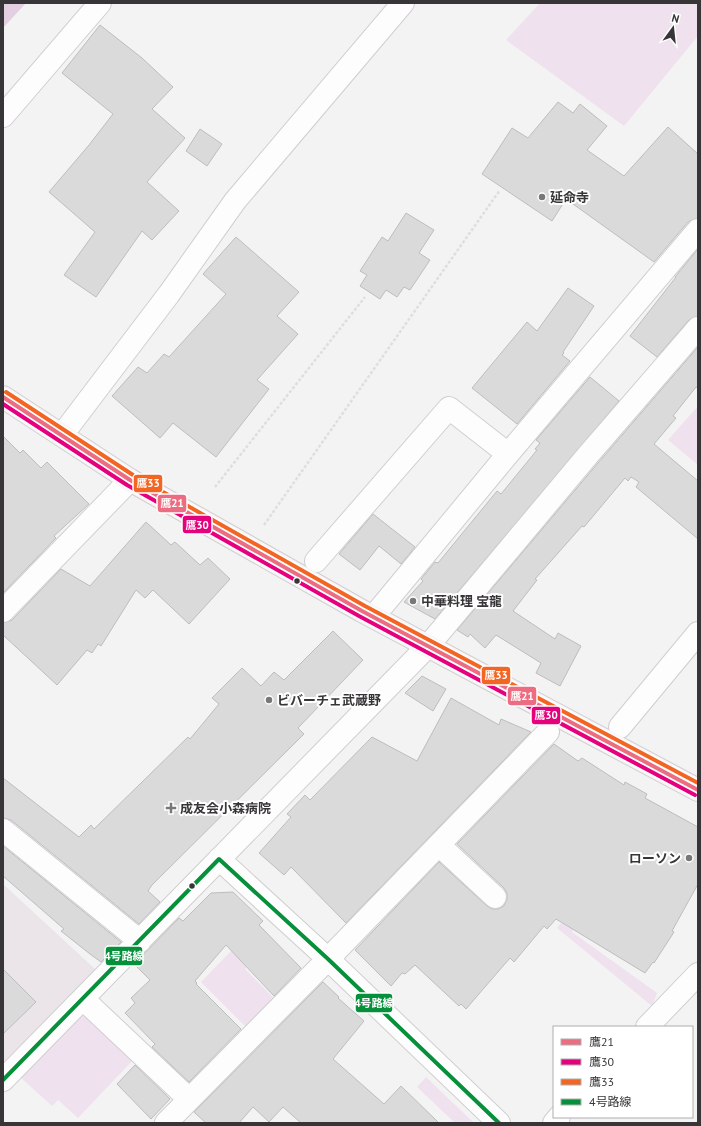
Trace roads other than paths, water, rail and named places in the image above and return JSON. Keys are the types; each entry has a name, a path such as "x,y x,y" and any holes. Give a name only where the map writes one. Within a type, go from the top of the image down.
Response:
{"main road":[{"path":"3,397 130,480 428,646 698,790"}],"street":[{"path":"3,116 100,3"},
{"path":"62,435 169,294 235,201 403,3"},
{"path":"374,616 508,454 698,230"},
{"path":"3,1080 428,646 588,455 698,328"},
{"path":"316,562 449,408 508,454"},
{"path":"3,611 130,480"},
{"path":"620,726 698,633"},
{"path":"168,1122 548,732"},
{"path":"3,830 140,941"},
{"path":"439,845 495,896"},
{"path":"219,860 328,959 499,1123"},
{"path":"648,1026 698,974"},
{"path":"83,999 189,1099"}],"place":[{"name":"延命寺","path":"542,197"},
{"name":"中華料理 宝龍","path":"413,601"},
{"name":"ビバーチェ武蔵野","path":"269,700"},
{"name":"成友会小森病院","path":"171,808"},
{"name":"ローソン","path":"689,858"}]}
